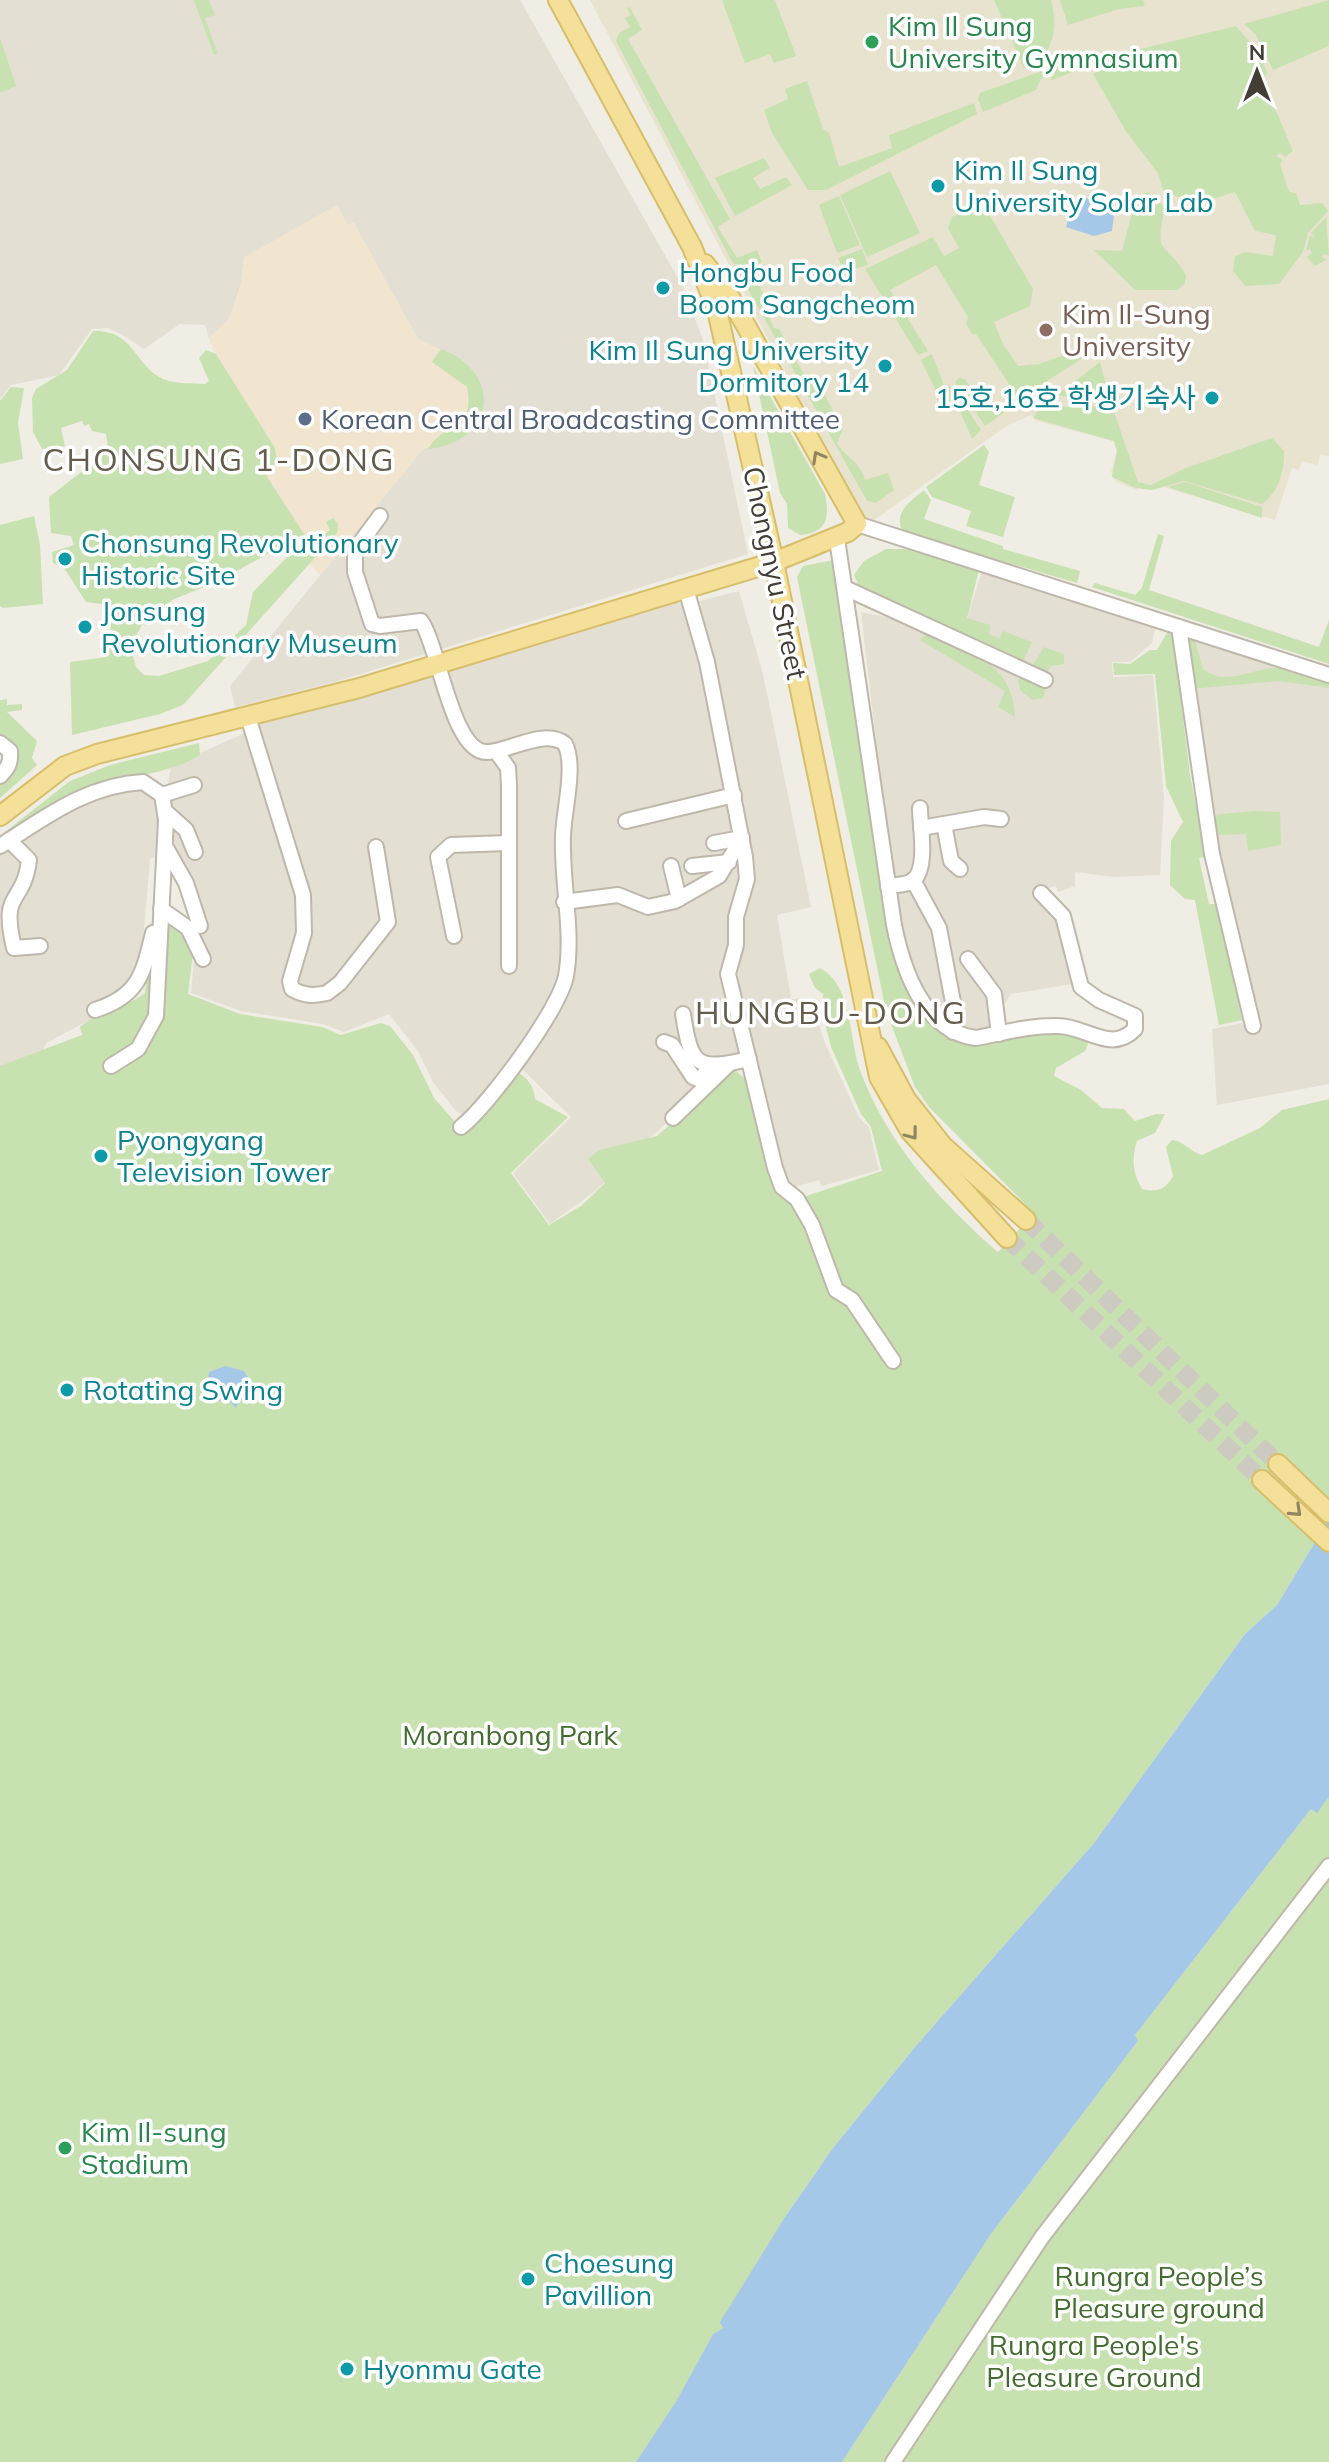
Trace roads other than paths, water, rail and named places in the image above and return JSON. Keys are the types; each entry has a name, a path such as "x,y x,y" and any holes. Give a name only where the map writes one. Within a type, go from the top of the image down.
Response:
{"main road":[{"name":"Chongnyu Street","path":"558,0 692,247 717,310 774,562 879,1077 893,1107 931,1158 1007,1238"},
{"path":"0,816 65,766 84,758 248,717 438,664 686,589 837,539 857,524 727,292 692,247"},
{"name":"Chongnyu Street","path":"872,1037 921,1121 943,1146 1026,1220"},
{"path":"1278,1464 1329,1513"},
{"path":"1262,1480 1329,1542"}],"street":[{"path":"380,516 355,550 355,572 368,617 380,626 421,621 453,715 474,749 480,752 496,751 551,738 559,740 569,752 562,853 568,943 565,982 511,1072 461,1127"},
{"path":"857,524 1329,675"},
{"path":"837,539 898,948 931,1015 953,1032 976,1038 1062,1025 1117,1040 1135,1029 1132,1013 1099,1000 1081,987 1063,916 1041,893"},
{"path":"845,588 1045,680"},
{"path":"686,589 707,662 742,838 747,879 736,917 736,945 728,974 782,1187 801,1204 836,1290 852,1300 893,1361"},
{"path":"1179,627 1212,854 1253,1026"},
{"path":"248,717 303,895 304,933 290,981 292,989 313,996 327,993 385,930 389,913 376,847"},
{"path":"0,743 10,751 11,757 9,768 0,776"},
{"path":"496,751 508,768 509,966"},
{"path":"40,946 14,948 2,921 2,910 16,890 29,860 5,843 44,815 74,799 106,789 143,782 162,795 166,812 156,1016 138,1049 111,1066"},
{"path":"162,795 194,785"},
{"path":"626,821 734,795"},
{"path":"888,886 913,880 921,865 920,808"},
{"path":"166,812 186,830 195,852"},
{"path":"921,828 984,817 1001,819"},
{"path":"944,824 951,861 960,869"},
{"path":"714,843 742,838"},
{"path":"564,902 618,895 648,907 679,899 719,876 742,838"},
{"path":"454,936 438,857 451,845 508,843"},
{"path":"165,845 186,883 200,926"},
{"path":"692,866 729,862"},
{"path":"671,866 679,899"},
{"path":"913,880 939,928 956,1018 953,1032"},
{"path":"161,916 188,928 203,959"},
{"path":"95,1010 129,994 139,981 161,916"},
{"path":"968,959 994,994 999,1034"},
{"path":"683,1014 692,1055 703,1065 722,1065 749,1059"},
{"path":"664,1042 672,1045 693,1077 698,1079 722,1065"},
{"path":"673,1118 722,1065"},
{"path":"893,2462 1042,2237 1329,1866"}],"water":[{"path":"1085,197 1097,205 1097,209 1114,215 1112,231 1094,236 1066,227 1073,202"},
{"path":"225,1366 244,1371 252,1386 244,1389 247,1397 240,1400 236,1408 228,1400 216,1401 207,1384 209,1372"},
{"path":"1329,1519 1329,1797 1317,1813 1311,1809 1135,2035 1138,2041 991,2234 842,2462 636,2462 677,2400 713,2334 723,2328 720,2322 785,2217 833,2148 915,2047 1094,1843 1245,1634 1277,1605"}],"tunnel":[{"path":"1026,1220 1278,1464"},
{"path":"1007,1238 1262,1480"}],"place":[{"name":"Kim Il Sung University Gymnasium","path":"872,42"},
{"name":"Kim Il Sung University Solar Lab","path":"938,186"},
{"name":"Hongbu Food Boom Sangcheom","path":"663,288"},
{"name":"Kim Il-Sung University","path":"1046,330"},
{"name":"Kim Il Sung University Dormitory 14","path":"885,366"},
{"name":"15호,16호 학생기숙사","path":"1212,398"},
{"name":"Korean Central Broadcasting Committee","path":"305,419"},
{"name":"Chonsung Revolutionary Historic Site","path":"65,559"},
{"name":"Jonsung Revolutionary Museum","path":"85,627"},
{"name":"Pyongyang Television Tower","path":"101,1156"},
{"name":"Rotating Swing","path":"67,1390"},
{"name":"Kim Il-sung Stadium","path":"65,2148"},
{"name":"Choesung Pavillion","path":"528,2279"},
{"name":"Hyonmu Gate","path":"347,2369"}],"district":[{"name":"CHONSUNG 1-DONG","path":"219,460"},
{"name":"HUNGBU-DONG","path":"831,1013"}],"park label":[{"name":"Moranbong Park","path":"510,1735"},
{"name":"Rungra People’s Pleasure ground","path":"1159,2292"},
{"name":"Rungra People's Pleasure Ground","path":"1094,2361"}]}
